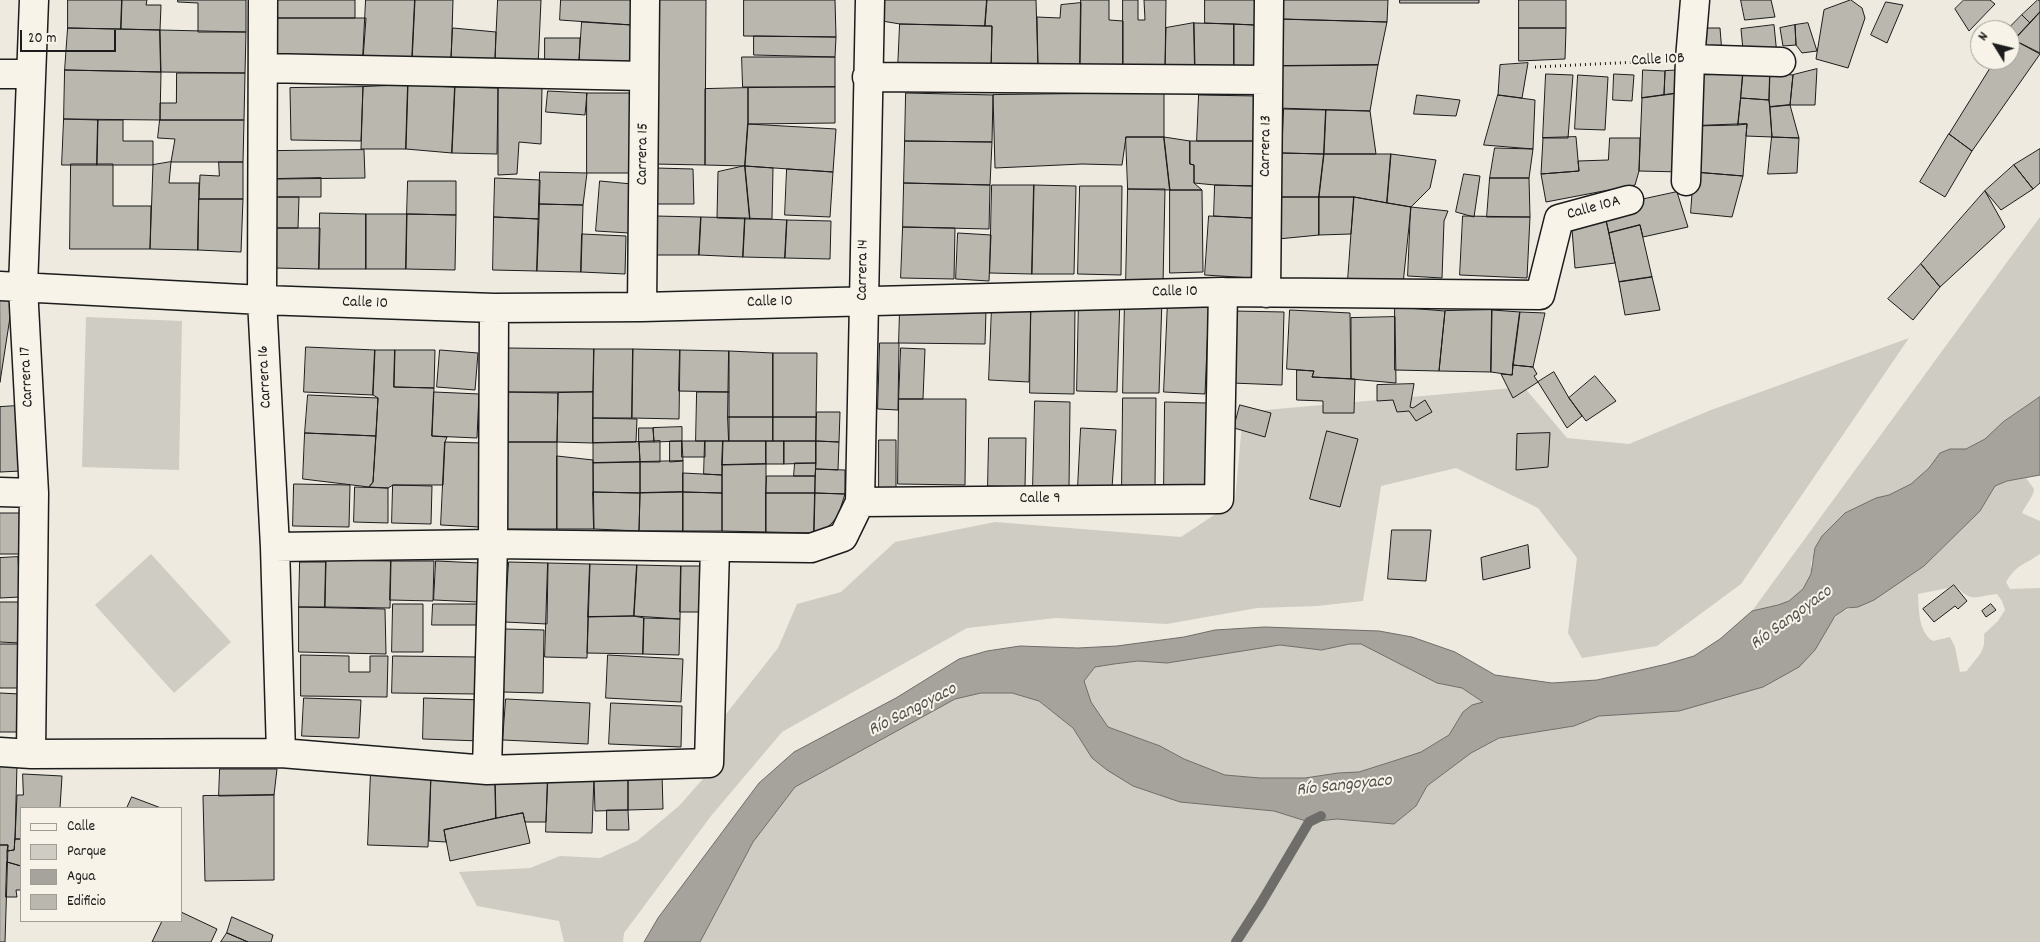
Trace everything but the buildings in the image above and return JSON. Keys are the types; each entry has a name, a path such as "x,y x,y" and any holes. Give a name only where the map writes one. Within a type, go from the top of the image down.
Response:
{"street":[{"name":"Carrera 17","path":"31,754 34,492 12,286 31,74 34,0"},
{"name":"Carrera 16","path":"263,0 262,300 275,547 281,753"},
{"name":"Carrera 15","path":"642,307 645,0"},
{"name":"Carrera 14","path":"715,548 811,548 843,537 860,502 870,0"},
{"name":"Carrera 13","path":"1266,293 1269,0"},
{"path":"1686,181 1690,59 1695,0"},
{"name":"Calle 10B","path":"1690,59 1781,62"},
{"path":"263,68 644,76"},
{"path":"0,74 31,74"},
{"path":"868,78 1268,80"},
{"name":"Calle 10A","path":"1540,295 1559,219 1629,200"},
{"name":"Calle 10","path":"12,286 262,300 494,308 642,307 1223,292 1540,295"},
{"name":"Calle 9","path":"860,502 1219,499 1223,292"},
{"path":"487,770 493,544 494,308"},
{"path":"0,492 34,492"},
{"path":"0,752 31,754 281,753 487,770 709,763 715,548 493,544 275,547"}],"path":[{"name":"Calle 10B","path":"1535,67 1690,59"}],"green space":[{"path":"2040,217 2040,397 2003,422 1985,439 1966,449 1950,449 1940,453 1929,468 1911,484 1845,513 1811,562 1811,574 1803,589 1789,601 1752,611"},
{"path":"86,317 182,321 179,470 82,467"},
{"path":"1909,338 1741,584 1657,646 1582,658 1568,633 1577,558 1538,508 1456,468 1381,486 1363,601 1317,606 1257,608 1167,624 1056,618 967,628 782,732 711,816 624,933 623,942 564,942 559,921 477,906 459,872 530,868 560,856 600,858 637,841 679,806 717,763 726,714 778,648 797,604 841,592 895,542 995,522 1181,537 1235,501 1243,412 1524,387 1567,438 1629,444 1711,410"},
{"path":"2026,478 2034,489 2022,513 2040,521 2040,554 2018,568 2006,582 2010,589 2040,588 2040,942 700,942 753,842 795,787 955,699 981,693 1012,693 1039,701 1073,728 1092,758 1133,786 1180,802 1274,811 1309,822 1337,819 1394,824 1416,806 1427,786 1471,753 1499,738 1574,726 1599,716 1679,711 1825,631 1842,612 1858,607 1924,566 1980,511 1995,486 2007,481","holes":["1954,584 1960,590 1974,597 1997,594 2005,610 1998,621 1984,634 1984,646 1980,654 1967,671 1960,672 1955,647 1950,637 1933,641 1924,632 1920,620 1918,594 1948,588"]},
{"path":"151,554 231,642 174,693 95,605"},
{"path":"1350,644 1361,644 1437,683 1462,688 1483,702 1463,712 1449,735 1421,752 1359,772 1305,778 1260,778 1225,775 1184,759 1160,746 1108,727 1091,702 1084,681 1095,667 1114,664 1138,661 1167,663 1280,645 1321,650"}],"water":[{"name":"Río Sangoyaco","path":"2040,397 2040,475 2007,481 1995,486 1980,511 1924,566 1874,600 1858,607 1847,608 1835,616 1815,650 1799,667 1763,687 1679,711 1599,716 1574,726 1499,738 1471,753 1427,786 1416,806 1394,824 1337,819 1309,822 1274,811 1180,802 1133,786 1107,770 1092,758 1073,728 1039,701 1012,693 981,693 955,699 795,787 753,842 700,942 644,942 658,918 759,783 794,752 896,698 959,659 987,651 1020,646 1078,648 1117,646 1184,637 1215,630 1264,627 1379,631 1412,637 1455,652 1495,675 1552,683 1597,680 1694,656 1720,639 1752,611 1789,601 1803,589 1811,574 1815,548 1822,536 1845,513 1911,484 1929,468 1940,453 1950,449 1966,449 1985,439 2003,422","holes":["1350,644 1361,644 1437,683 1462,688 1483,702 1472,705 1463,712 1449,735 1421,752 1359,772 1305,778 1260,778 1225,775 1184,759 1160,746 1108,727 1091,702 1084,681 1095,667 1114,664 1138,661 1167,663 1280,645 1321,650"]}],"waterway":[{"path":"1236,942 1309,822 1321,816"}]}
